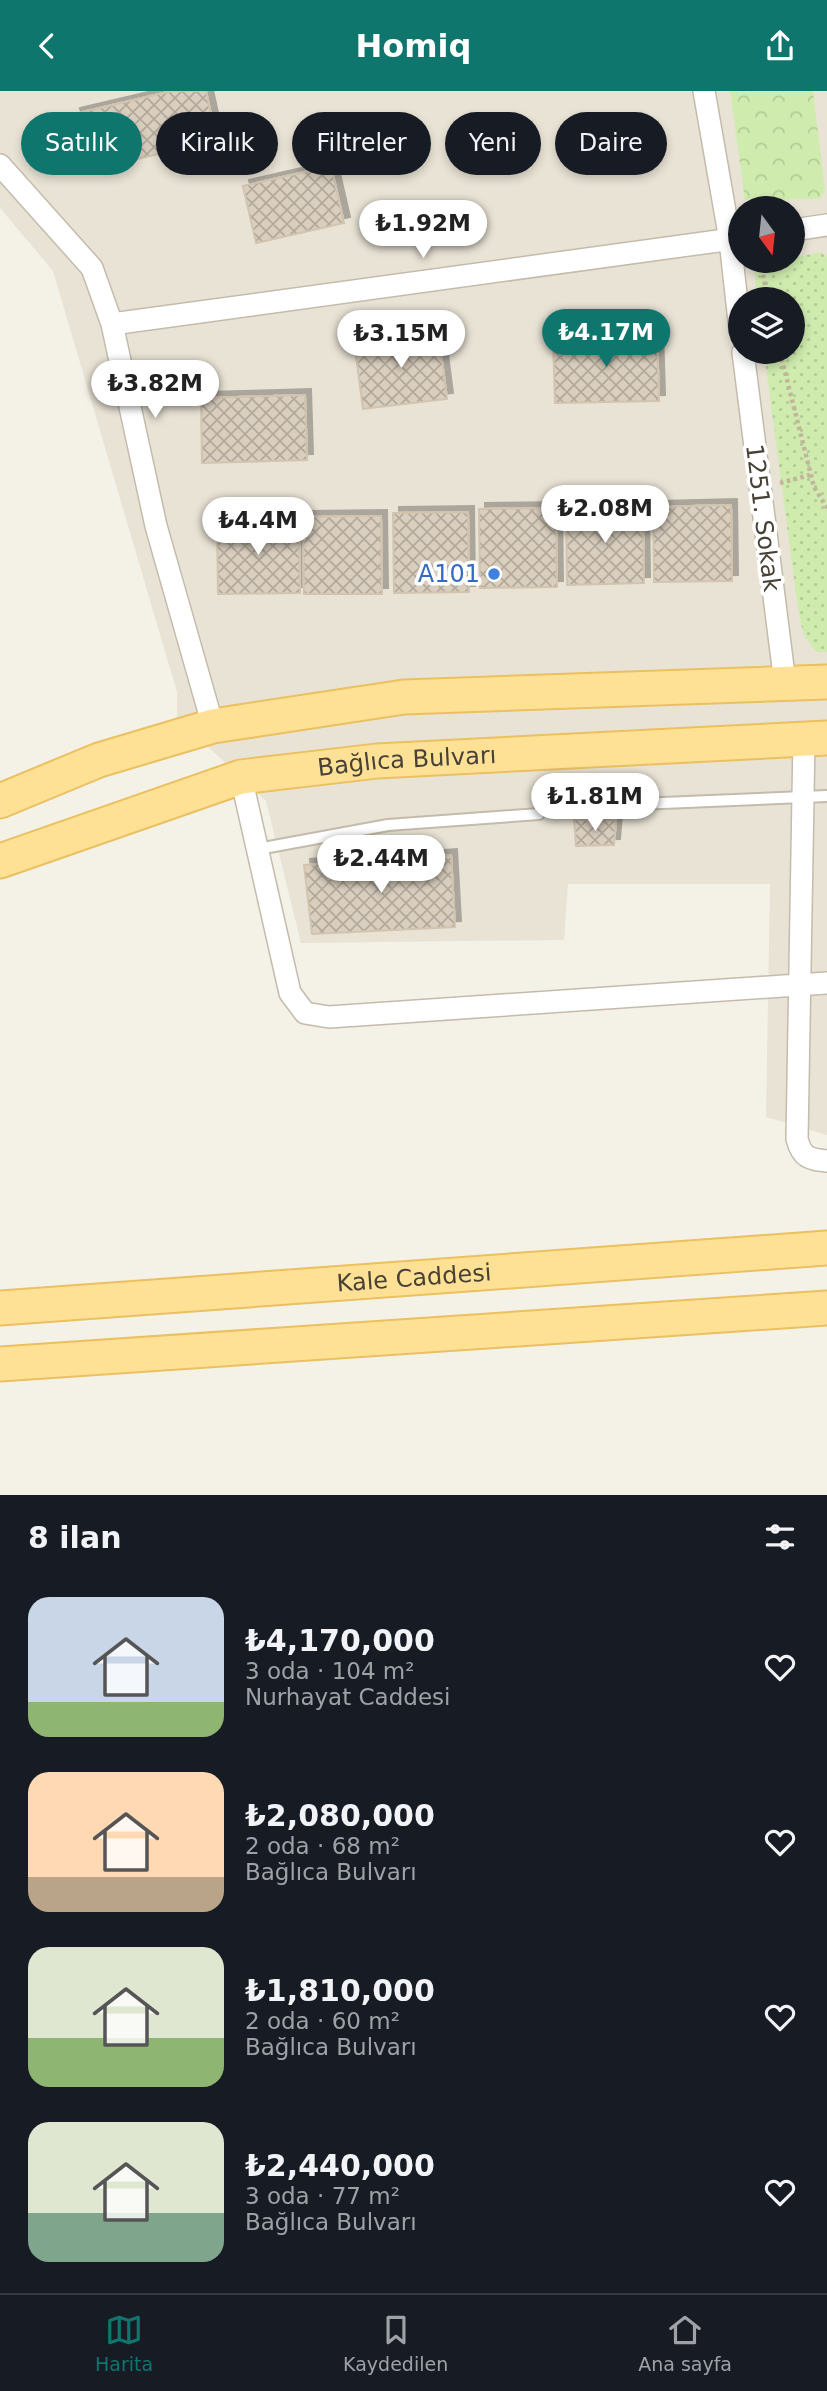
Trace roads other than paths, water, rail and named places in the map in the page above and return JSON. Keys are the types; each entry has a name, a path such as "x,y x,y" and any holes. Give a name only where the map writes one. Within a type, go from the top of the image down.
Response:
{"main road":[{"path":"0,801 99,760 213,726 404,697 827,682"},
{"name":"Bağlıca Bulvarı","path":"0,861 241,776 377,761 816,739"},
{"name":"Kale Caddesi","path":"0,1308 827,1248"},
{"path":"0,1364 827,1308"}],"street":[{"path":"704,91 728,206"},
{"path":"0,165 92,268 112,324 156,526 213,726"},
{"path":"805,228 827,225"},
{"path":"112,324 728,240"},
{"name":"1251. Sokak","path":"745,364 785,683"},
{"path":"816,739 803,796 797,1139 801,1151 811,1159 827,1161"},
{"path":"241,776 290,993 305,1013 316,1016 827,983"}],"lane":[{"path":"592,806 827,796"},
{"path":"258,849 387,825 539,814"}],"place":[{"name":"A101","path":"494,574"}]}
